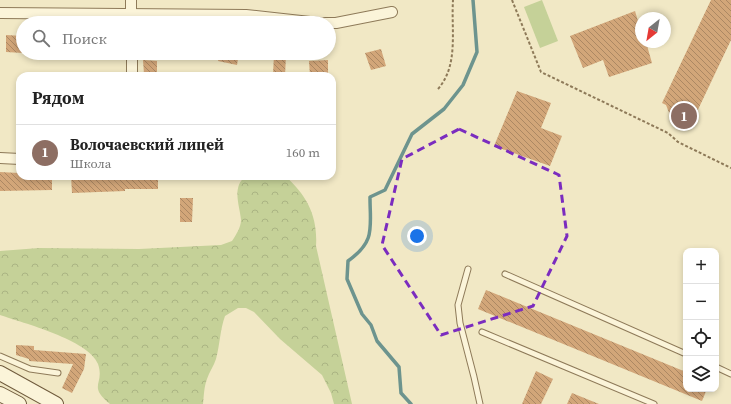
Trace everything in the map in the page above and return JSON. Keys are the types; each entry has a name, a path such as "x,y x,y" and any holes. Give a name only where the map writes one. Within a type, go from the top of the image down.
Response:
{"main road":[{"path":"0,373 56,404"},
{"path":"0,394 19,404"}],"street":[{"path":"131,0 131,16"},
{"path":"336,23 392,12"},
{"path":"0,13 66,16"},
{"path":"217,16 255,16"},
{"path":"132,60 132,72"},
{"path":"0,158 16,159"}],"lane":[{"path":"468,269 458,305 460,323 480,404"},
{"path":"505,274 683,353"},
{"path":"482,332 654,404"},
{"path":"0,356 30,369 58,373"},
{"path":"719,368 731,374"}],"path":[{"path":"438,89 446,78 452,63 453,0"},
{"path":"512,0 541,72 668,133 678,142 731,168"}],"highlighted area":[{"path":"459,129 559,175 567,236 533,306 441,335 382,245 402,159"}],"green space":[{"path":"542,0 558,41 540,48 524,7"},
{"path":"241,180 290,180 310,207 315,226 316,246 352,404 334,404 331,393 322,375 280,339 254,312 246,308 238,308 225,316 216,359 205,385 203,404 110,404 99,393 98,385 100,371 98,364 92,355 82,347 69,340 0,315 0,251 39,248 139,249 221,245 232,241 237,234 241,223 238,203 239,186"}],"building":[{"path":"711,0 731,0 731,40 694,118 688,115 683,119 675,119 670,115 666,105 662,103"},
{"path":"635,11 635,48 648,48 652,63 609,77 603,60 583,68 570,36"},
{"path":"6,35 16,36 16,53 6,52"},
{"path":"381,49 386,66 371,70 365,53"},
{"path":"143,60 157,61 157,72 144,72"},
{"path":"218,60 238,60 237,65"},
{"path":"274,60 286,60 285,72 273,72"},
{"path":"328,60 328,72 310,72 309,61"},
{"path":"517,91 551,103 541,128 562,136 550,166 494,146"},
{"path":"0,172 16,173 16,180 52,180 52,190 0,191"},
{"path":"71,180 158,180 158,189 125,189 125,191 72,193"},
{"path":"180,198 193,198 192,222 180,222"},
{"path":"486,290 683,371 683,392 706,392 702,401 478,309"},
{"path":"16,345 34,346 34,350 86,354 84,369 72,393 62,388 73,364 29,361 29,359 16,355"},
{"path":"536,371 553,379 541,404 522,404"},
{"path":"572,393 599,404 567,404"}],"waterway":[{"path":"411,404 401,393 399,367 377,341 371,325 362,314 347,279 348,261 363,247 370,233 370,197 385,190 412,134 444,109 463,85 477,52 473,0"}],"place":[{"name":"Волочаевский лицей","path":"684,116"}]}
